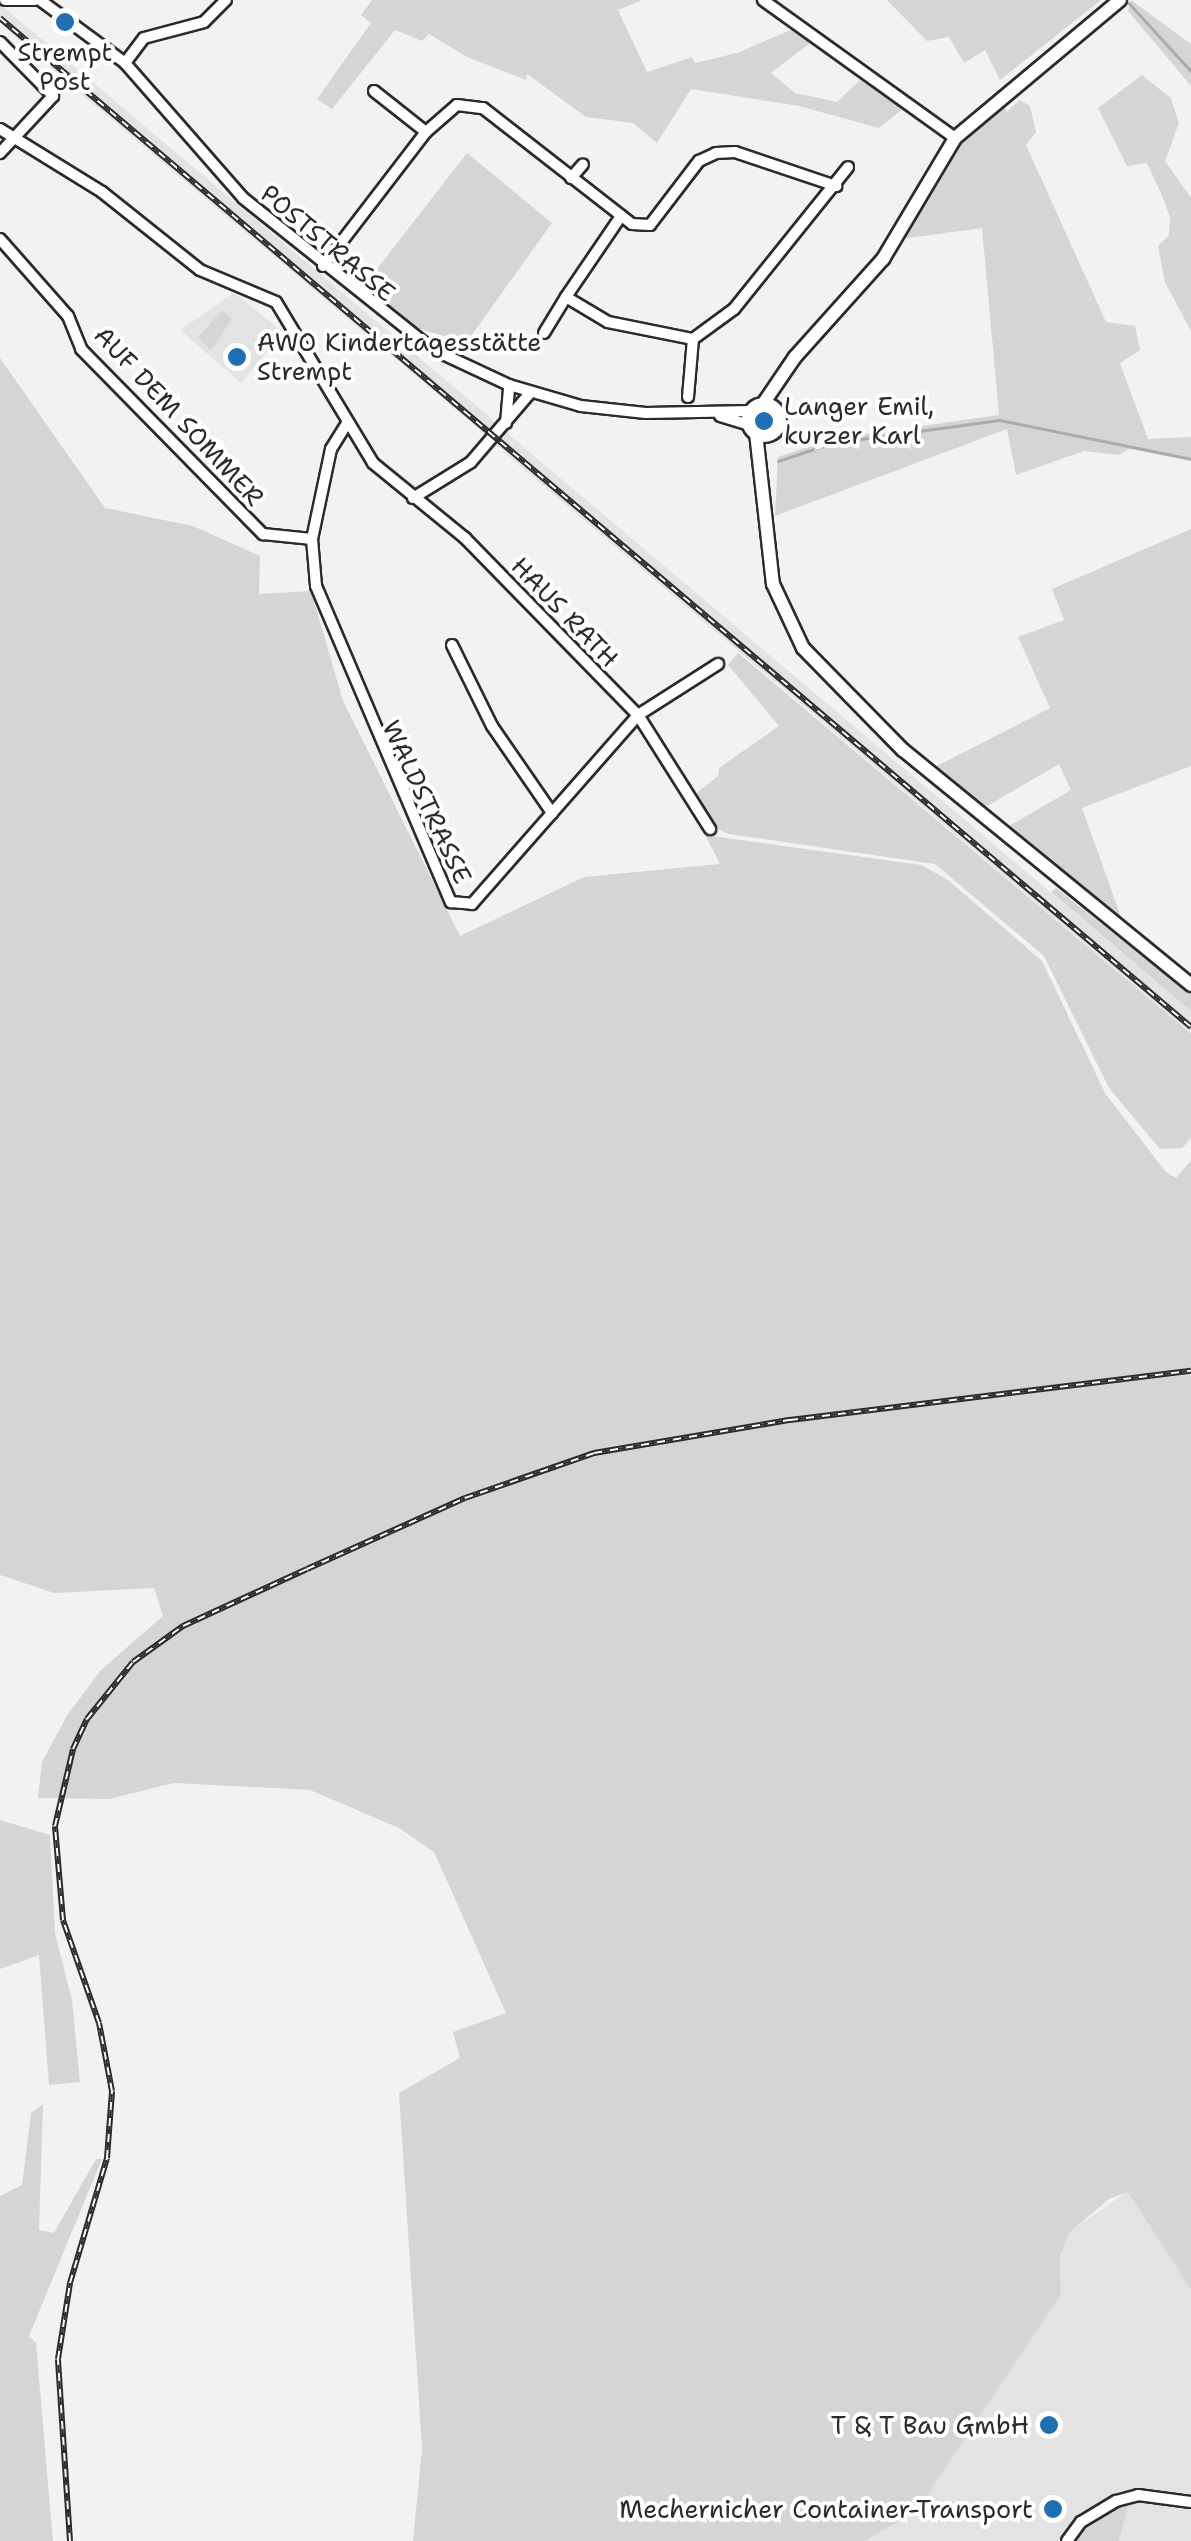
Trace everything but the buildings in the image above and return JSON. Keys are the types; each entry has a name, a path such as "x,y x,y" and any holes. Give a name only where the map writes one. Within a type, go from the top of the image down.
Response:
{"main road":[{"path":"1120,0 974,117 955,138 883,259 783,374 761,420 772,584 792,634 879,728 1000,834 1191,985"}],"street":[{"path":"6,0 38,0"},
{"name":"POSTSTRASSE","path":"38,0 125,62 216,172 400,328 508,385 531,392 612,410 761,420"},
{"path":"125,62 144,38 204,22 226,0"},
{"path":"763,0 955,138"},
{"path":"0,42 53,96 0,153"},
{"path":"374,91 426,132"},
{"path":"323,266 426,132 457,105 473,103 621,216 650,225 698,161 716,153 734,152 836,186"},
{"name":"HAUS RATH","path":"0,129 102,192 200,270 276,302 362,449 413,498 465,538 638,715 710,828"},
{"path":"572,178 583,164"},
{"path":"566,298 608,322 693,339 734,309 848,167"},
{"path":"544,333 621,216"},
{"name":"AUF DEM SOMMER","path":"0,240 68,316 81,348 263,534 312,539"},
{"path":"688,397 693,339"},
{"path":"506,424 508,385"},
{"path":"413,498 471,462 531,392"},
{"name":"WALDSTRASSE","path":"346,424 331,449 312,539 316,586 330,632 451,902 472,904 638,715 718,664"},
{"path":"452,645 492,726 552,813"},
{"path":"1067,2541 1081,2522 1116,2501 1138,2495 1191,2502"}],"shaded area":[{"path":"372,0 642,0 618,10 647,72 692,57 695,63 737,53 791,30 810,43 771,73 795,93 837,102 860,80 903,109 879,128 799,106 691,89 657,143 633,123 586,117 527,74 526,80 467,57 429,34 422,41 395,30 332,109 317,99 371,23 361,15"},
{"path":"887,0 1101,0 1000,80 985,50 964,63 949,37 927,41"},
{"path":"1131,0 1191,44 1191,86 1128,11"},
{"path":"0,4 496,424 486,435 28,49 0,23"},
{"path":"1142,75 1171,98 1179,123 1165,161 1191,198 1191,331 1165,282 1158,246 1169,235 1170,217 1161,193 1147,163 1127,166 1098,108"},
{"path":"1020,100 1030,106 1036,132 1026,145 1106,322 1135,326 1140,350 1120,363 1148,439 1191,437 1191,461 1130,449 1119,455 1084,451 1016,475 1007,429 775,516 778,457 830,439 999,415 982,228 901,239 954,147 999,102 1007,112"},
{"path":"467,153 552,223 466,343 414,327 363,287"},
{"name":"AWO Kindertagesstätte Strempt","path":"234,293 283,332 241,383 180,330"},
{"path":"222,310 232,319 211,350 198,338"},
{"path":"0,358 105,508 193,526 260,556 259,594 311,591 343,701 460,936 584,877 720,864 705,835 921,865 948,880 1042,961 1105,1093 1165,1171 1176,1178 1191,1160 1191,2290 1128,2192 1109,2199 1070,2232 1060,2256 1061,2294 917,2511 864,2541 413,2541 422,2449 399,2093 460,2058 453,2032 506,2013 434,1852 399,1828 310,1790 174,1783 109,1799 38,1798 42,1762 68,1714 101,1670 163,1616 154,1588 54,1593 0,1575"},
{"path":"507,433 1191,1011 1191,1034 507,455 497,445"},
{"path":"1191,529 1191,766 1082,808 1125,928 1002,830 1071,790 1059,764 979,811 931,769 1050,708 1018,637 1064,620 1052,589"},
{"path":"738,653 1191,1034 1191,1138 1182,1148 1160,1149 1109,1088 1044,956 935,864 729,834 711,826 694,795 718,776 719,768 779,726 728,665"},
{"path":"1056,888 1191,995 1191,1011 1051,892"},
{"path":"0,1820 50,1835 55,1933 72,2000 80,2082 49,2085 39,1955 0,1969"},
{"path":"43,2104 39,2230 54,2233 96,2159 102,2159 29,2336 36,2343 53,2541 0,2541 0,2196 22,2185 31,2113"},
{"path":"1128,2191 1191,2290 1191,2541 1119,2541 1127,2505 1074,2541 864,2541 1061,2294 1060,2256 1070,2232"},
{"path":"1128,2505 1119,2541 1074,2541 1102,2512"}],"waterway":[{"path":"1129,3 1191,71"},
{"path":"778,461 832,443 1000,420 1191,459"}],"railway":[{"path":"0,18 1191,1027"},
{"path":"70,2541 58,2359 70,2283 107,2158 112,2091 99,2023 63,1920 55,1826 73,1749 87,1719 133,1662 183,1626 307,1569 465,1498 594,1453 790,1420 1191,1371"}],"place":[{"name":"Strempt Post","path":"65,22"},
{"name":"AWO Kindertagesstätte Strempt","path":"237,357"},
{"name":"Langer Emil, kurzer Karl","path":"764,421"},
{"name":"T & T Bau GmbH","path":"1049,2425"},
{"name":"Mechernicher Container-Transport","path":"1053,2509"}]}
